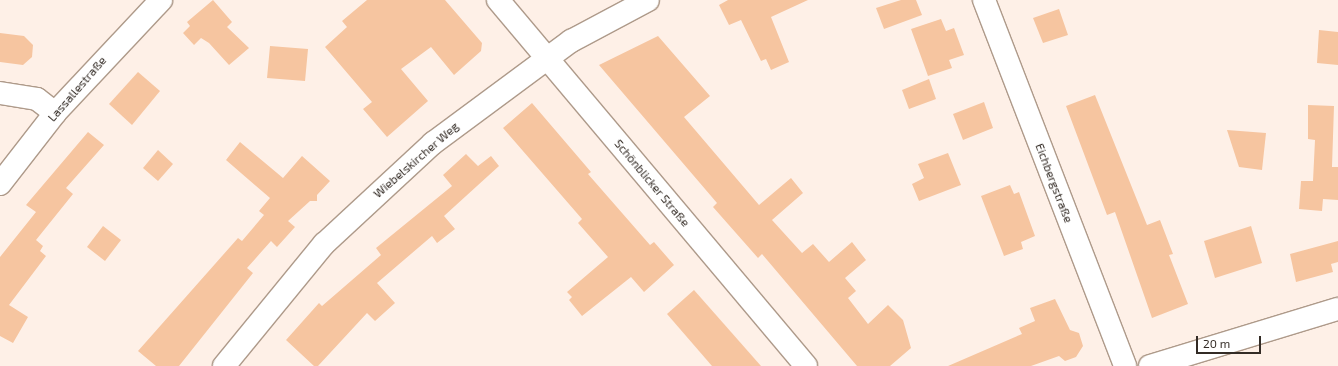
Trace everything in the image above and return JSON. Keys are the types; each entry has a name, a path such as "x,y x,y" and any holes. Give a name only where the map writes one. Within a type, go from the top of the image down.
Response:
{"street":[{"name":"Lassallestraße","path":"0,184 55,113 161,0"},
{"name":"Schönblicker Straße","path":"498,0 806,366"},
{"name":"Wiebelskircher Weg","path":"224,366 324,244 382,188 483,103 548,58 648,0"},
{"name":"Eichbergstraße","path":"984,0 1125,366"},
{"path":"0,94 37,99 55,113"},
{"path":"1150,366 1338,309"}],"building":[{"path":"213,0 232,22 227,27 249,48 229,65 209,43 201,38 194,45 183,33 190,26 187,22"},
{"path":"367,0 445,0 482,43 481,51 454,75 431,47 401,69 428,101 387,137 363,109 372,102 325,47 347,27 342,21"},
{"path":"728,0 808,0 771,17 789,62 771,70 766,59 761,61 741,20 729,25 719,5"},
{"path":"901,0 916,0 922,15 884,29 876,8"},
{"path":"1059,9 1068,35 1043,43 1033,18"},
{"path":"941,19 946,31 954,28 964,55 949,60 952,68 928,76 911,29"},
{"path":"1319,30 1338,32 1338,65 1317,63"},
{"path":"0,33 24,36 33,45 32,57 23,65 0,62"},
{"path":"658,36 710,96 684,117 759,205 791,178 803,193 772,220 802,253 813,244 829,262 852,242 866,260 845,278 856,291 848,298 868,324 888,305 903,320 911,348 890,366 857,366 762,254 758,258 713,207 717,203 599,65"},
{"path":"270,46 308,49 305,81 267,78"},
{"path":"138,72 160,91 132,125 109,104"},
{"path":"929,79 936,99 909,109 902,90"},
{"path":"1095,95 1147,225 1160,220 1173,254 1169,255 1188,304 1152,318 1115,212 1107,215 1066,106"},
{"path":"984,102 993,128 963,140 953,114"},
{"path":"532,103 591,172 588,174 650,245 654,242 674,265 644,292 631,277 582,316 569,300 572,297 567,292 608,257 578,223 582,219 503,128"},
{"path":"1308,105 1334,106 1332,167 1338,167 1338,200 1323,199 1322,211 1299,209 1301,181 1313,181 1315,140 1308,139"},
{"path":"1227,130 1266,133 1262,170 1239,167"},
{"path":"88,132 104,145 66,188 73,194 36,240 43,246 40,251 46,256 9,305 28,317 13,343 0,336 0,257 36,212 26,205"},
{"path":"240,142 283,178 302,156 330,181 317,195 317,201 310,201 288,221 295,227 277,247 271,241 247,268 253,273 179,366 156,366 138,351 238,238 242,241 264,215 259,211 270,198 226,160"},
{"path":"158,150 173,164 158,181 143,168"},
{"path":"948,153 961,185 919,201 912,184 924,178 918,164"},
{"path":"466,154 478,166 491,156 499,166 444,216 455,229 437,243 432,236 377,283 395,303 375,321 367,313 318,366 314,366 286,340 319,303 322,306 381,255 376,248 452,186 443,175"},
{"path":"1010,185 1014,194 1019,192 1035,236 1021,242 1023,249 1004,256 981,196"},
{"path":"103,226 121,240 105,261 87,247"},
{"path":"1251,226 1262,263 1215,278 1204,241"},
{"path":"1338,241 1338,262 1331,264 1333,272 1296,282 1290,254"},
{"path":"694,290 761,366 712,366 667,314"},
{"path":"1055,299 1070,330 1079,333 1083,346 1076,357 1065,361 1059,356 1031,366 948,366 1022,334 1019,328 1035,321 1030,308"}]}
